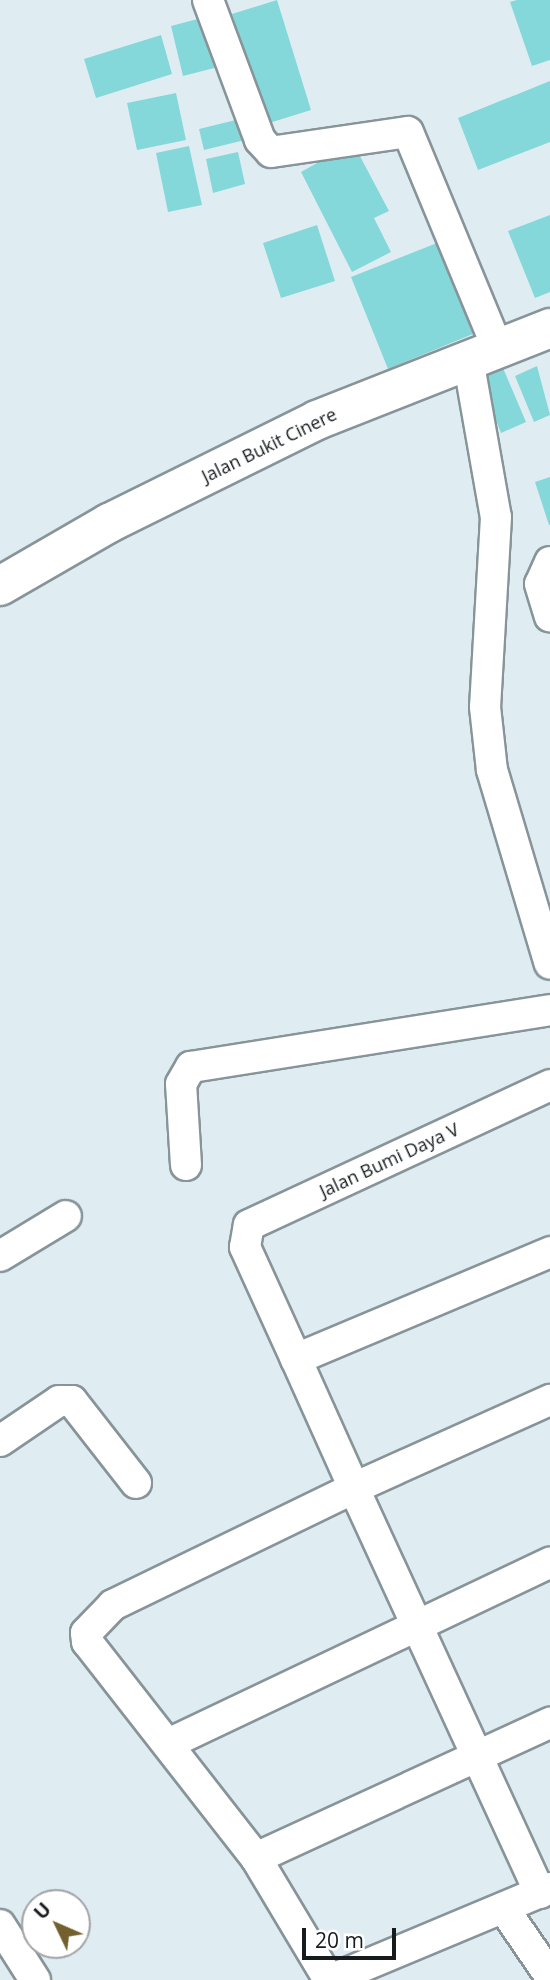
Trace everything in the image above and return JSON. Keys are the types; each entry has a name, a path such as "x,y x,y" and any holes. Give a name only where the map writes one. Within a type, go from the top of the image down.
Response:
{"main road":[{"name":"Jalan Bukit Cinere","path":"0,586 109,523 317,420 550,328"}],"street":[{"path":"208,0 260,139 271,152 408,132 482,353 496,517 485,707 492,770 546,931 550,964"},
{"path":"550,562 540,584 550,616"},
{"path":"186,1165 181,1084 191,1067 550,1010"},
{"name":"Jalan Bumi Daya V","path":"296,1359 245,1247 249,1225 550,1085"},
{"path":"0,1256 66,1216"},
{"path":"550,1252 296,1359 354,1488 418,1625 475,1759 545,1891 330,1980 256,1858 87,1642 93,1621 113,1605 354,1488 550,1400"},
{"path":"0,1441 59,1401 72,1401 136,1483"},
{"path":"168,1744 550,1563"},
{"path":"256,1858 550,1723"},
{"path":"504,1909 550,1976"},
{"path":"0,1925 35,1980"}],"building":[{"path":"277,0 311,110 266,124 232,14"},
{"path":"550,0 550,60 532,66 510,2"},
{"path":"209,16 222,66 183,76 171,26"},
{"path":"161,35 172,74 96,98 84,59"},
{"path":"550,81 550,142 478,170 458,118"},
{"path":"176,93 186,140 137,150 127,103"},
{"path":"244,118 249,139 204,150 199,129"},
{"path":"353,143 389,211 374,218 391,252 352,272 301,172"},
{"path":"189,146 202,205 168,212 156,153"},
{"path":"238,152 245,184 213,193 206,159"},
{"path":"550,215 550,292 535,298 508,231"},
{"path":"317,225 335,281 281,298 263,243"},
{"path":"437,243 473,334 388,369 351,277"},
{"path":"537,366 550,415 534,422 515,376"},
{"path":"503,368 526,422 501,433 480,378"},
{"path":"550,477 550,525 549,525 535,482"}]}
